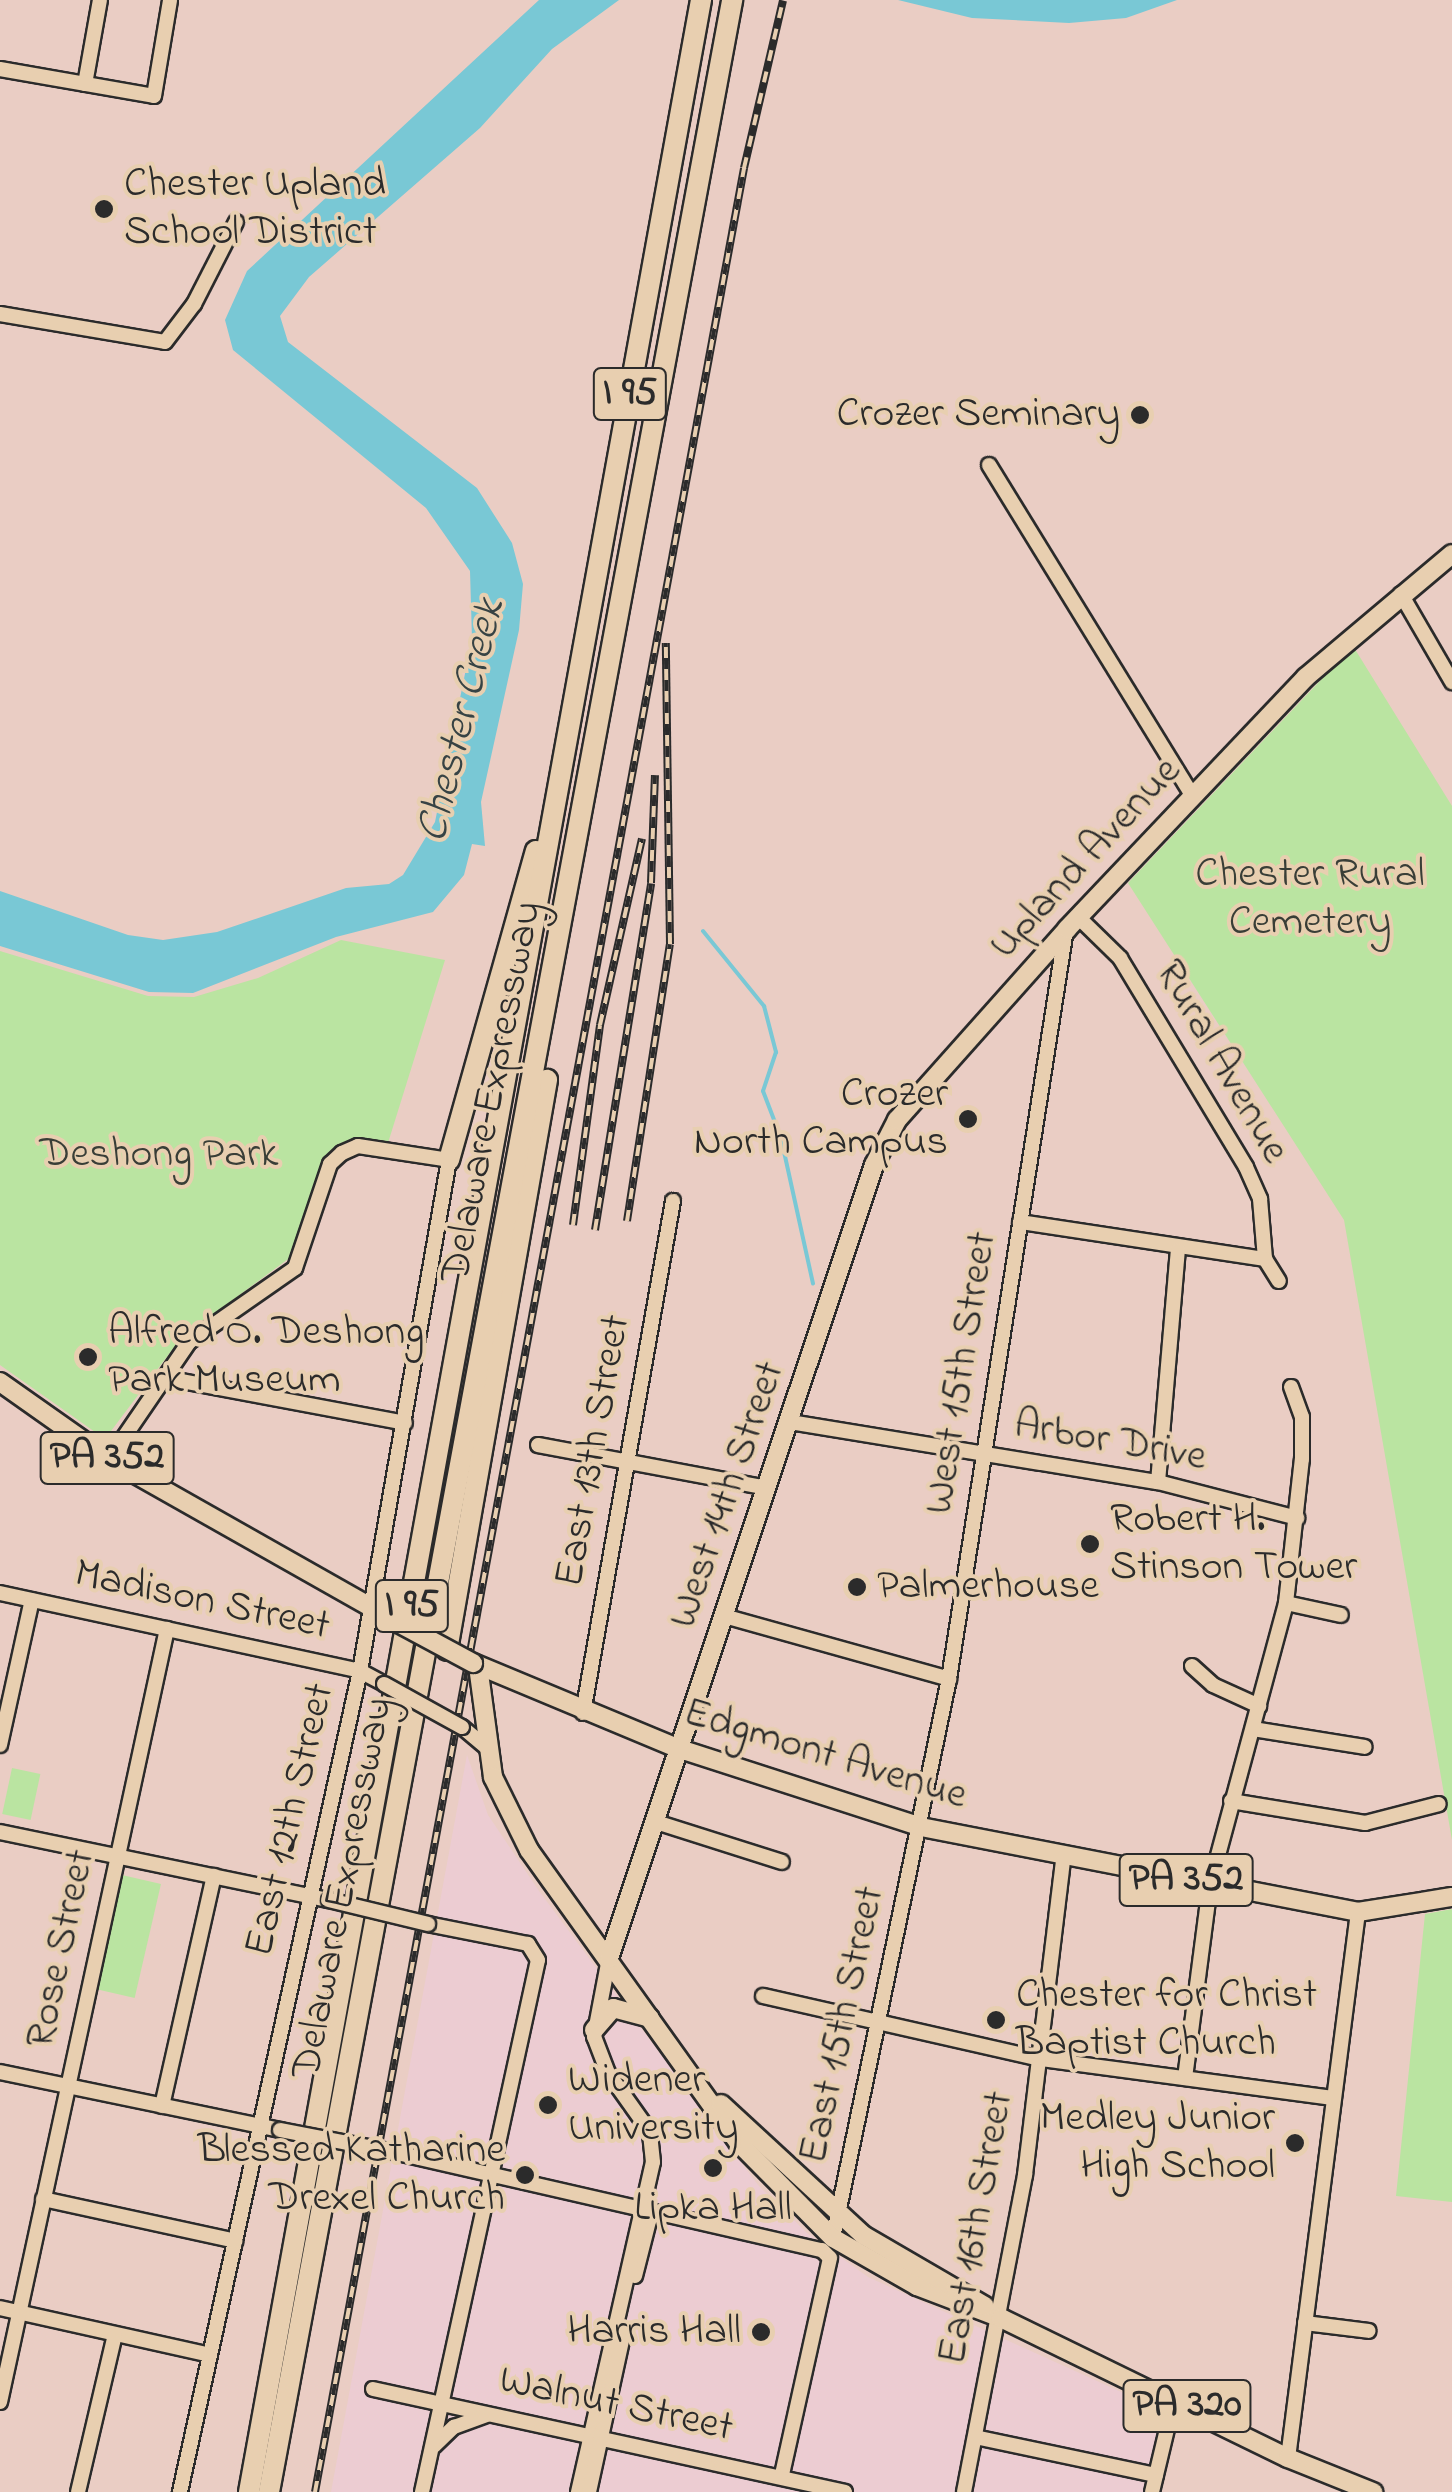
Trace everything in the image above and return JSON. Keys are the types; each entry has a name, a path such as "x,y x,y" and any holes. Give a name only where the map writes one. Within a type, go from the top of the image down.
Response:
{"highway":[{"name":"Delaware Expressway","path":"250,2492 702,0"},
{"name":"Delaware Expressway","path":"269,2492 732,0"},
{"path":"450,1160 571,719"},
{"path":"447,1650 564,980 572,873"}],"main road":[{"name":"Upland Avenue","path":"842,1263 874,1165 897,1120 1072,923 1351,633 1452,554"},
{"name":"West 14th Street","path":"610,1958 842,1263"},
{"name":"PA 352","path":"0,1382 109,1460"},
{"name":"Edgmont Avenue","path":"109,1460 220,1526 447,1650 583,1713 680,1749 921,1827 1210,1885 1358,1912 1452,1896"},
{"path":"476,1664 486,1748 515,1827 652,2019"},
{"path":"594,2030 606,2013 622,2006 652,2019"},
{"name":"PA 320","path":"652,2019 738,2142 834,2238 892,2274 1001,2318 1348,2488 1373,2492"},
{"name":"PA 320","path":"688,2069 838,2215 1001,2318"}],"street":[{"path":"85,84 100,0"},
{"path":"0,70 154,96 170,0"},
{"path":"0,314 164,342 194,304 236,222"},
{"path":"989,465 1194,796"},
{"path":"1402,594 1452,682"},
{"name":"West 15th Street","path":"921,1827 949,1679 1020,1222 1072,923"},
{"name":"Rural Avenue","path":"1072,923 1120,958 1246,1167 1260,1198 1265,1260"},
{"path":"109,1460 189,1342 295,1268 330,1164 342,1153 358,1146 450,1160"},
{"name":"East 12th Street","path":"180,2492 373,1608 450,1160"},
{"name":"East 13th Street","path":"583,1713 673,1201"},
{"path":"1020,1222 1178,1251 1265,1260 1279,1281"},
{"path":"1158,1482 1178,1251"},
{"path":"166,1378 405,1423"},
{"path":"1185,2078 1210,1885 1286,1603 1297,1518 1302,1417 1291,1386"},
{"name":"Arbor Drive","path":"790,1422 1158,1482 1297,1518"},
{"path":"538,1445 766,1488"},
{"name":"Madison Street","path":"0,1593 360,1671 462,1728 486,1748"},
{"path":"0,1745 32,1600"},
{"path":"1286,1603 1342,1615"},
{"path":"724,1616 949,1679"},
{"name":"Rose Street","path":"0,2402 167,1629"},
{"path":"1192,1666 1213,1685 1259,1706"},
{"path":"1253,1729 1365,1747"},
{"path":"1231,1800 1364,1824 1438,1804"},
{"path":"656,1822 782,1862"},
{"name":"East 15th Street","path":"834,2238 921,1827"},
{"path":"0,1832 330,1900 537,1950 422,2492"},
{"name":"East 16th Street","path":"964,2492 1001,2318 1041,2059 1064,1855"},
{"path":"162,2106 214,1876"},
{"path":"1288,2458 1358,1912"},
{"path":"578,2492 595,2438 653,2162 650,2132 601,2060 594,2030 610,1958"},
{"path":"763,1996 1041,2059 1333,2098"},
{"path":"0,2072 384,2150 812,2244 830,2258 782,2475"},
{"path":"43,2199 234,2242"},
{"path":"0,2308 210,2354"},
{"path":"1305,2323 1370,2331"},
{"path":"78,2492 116,2334"},
{"name":"Walnut Street","path":"373,2389 782,2475 835,2491"},
{"path":"1152,2492 1174,2400"},
{"path":"430,2450 443,2433 487,2415"},
{"path":"975,2437 1156,2474"},
{"path":"589,2492 595,2438"}],"shaded area":[{"name":"Widener University","path":"467,1755 488,1815 539,1891 758,2185 807,2233 868,2277 1163,2411 1143,2492 331,2492"}],"green space":[{"name":"Chester Rural Cemetery","path":"1353,646 1452,806 1452,1840 1344,1220 1128,883"},
{"name":"Deshong Park","path":"341,940 445,960 388,1143 354,1138 334,1148 324,1161 295,1254 181,1338 105,1439 0,1365 0,951 148,996 194,997 258,978"},
{"path":"12,1768 40,1774 31,1820 2,1814"},
{"path":"122,1875 161,1884 135,1998 96,1989"},
{"path":"1452,1909 1452,2202 1396,2196 1425,1914"}],"water":[{"name":"Chester Creek","path":"539,0 619,0 552,49 480,128 309,277 280,316 288,342 477,488 512,543 523,584 519,630 481,802 485,846 472,844 464,875 433,912 336,937 193,993 149,992 0,946 0,891 128,935 163,940 217,932 346,888 389,884 403,875 435,822 472,639 470,571 426,508 233,350 225,320 247,271"},
{"path":"898,0 1177,0 1126,18 1069,23 972,18"}],"waterway":[{"path":"703,931 764,1006 776,1052 763,1091 781,1138 813,1284"}],"railway":[{"path":"315,2492 744,168 783,0"},
{"path":"627,1221 670,944 666,643"},
{"path":"595,1230 651,883 655,775"},
{"path":"573,1225 600,1025 642,839"}],"place":[{"name":"Chester Upland School District","path":"104,209"},
{"name":"Crozer Seminary","path":"1140,415"},
{"name":"Crozer North Campus","path":"968,1119"},
{"name":"Alfred O. Deshong Park Museum","path":"88,1357"},
{"name":"Robert H. Stinson Tower","path":"1090,1544"},
{"name":"Palmerhouse","path":"857,1587"},
{"name":"Chester for Christ Baptist Church","path":"996,2020"},
{"name":"Widener University","path":"548,2105"},
{"name":"Medley Junior High School","path":"1295,2143"},
{"name":"Lipka Hall","path":"713,2168"},
{"name":"Blessed Katharine Drexel Church","path":"525,2175"},
{"name":"Harris Hall","path":"761,2332"}]}
